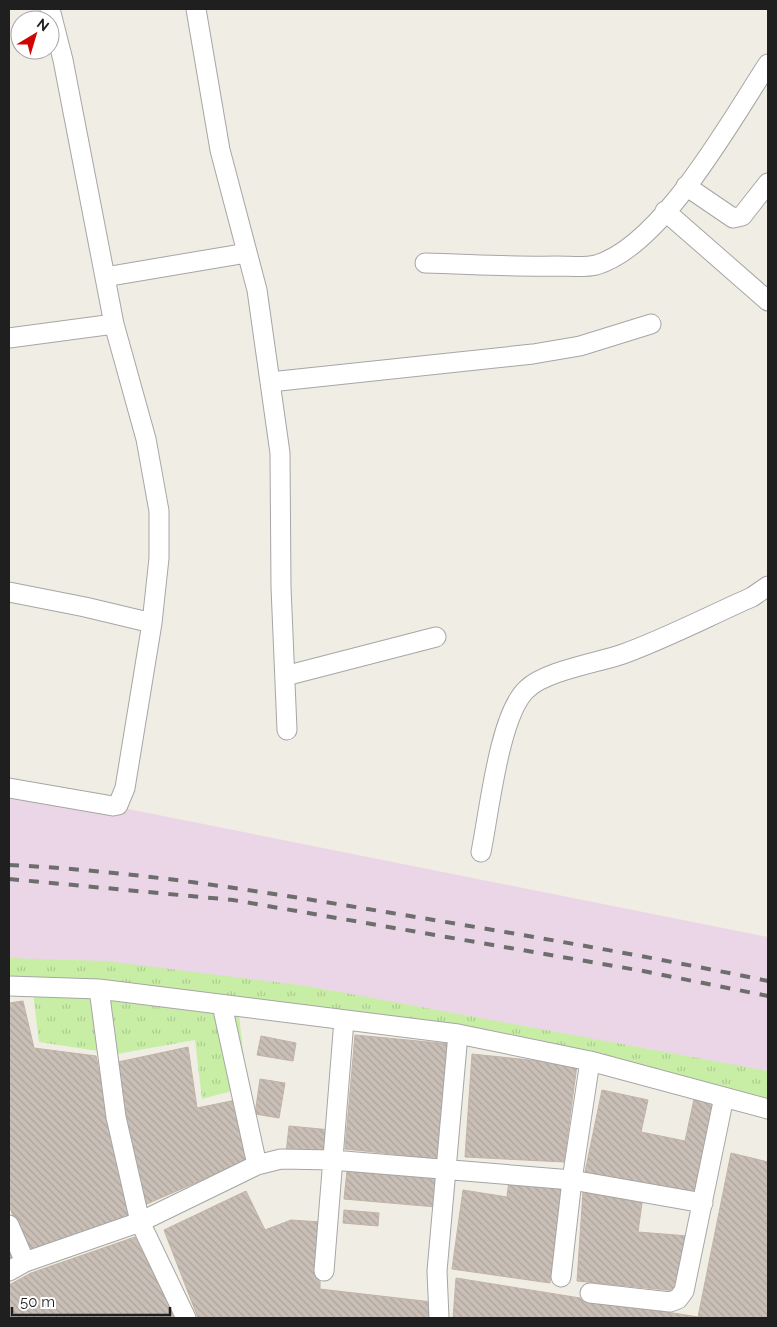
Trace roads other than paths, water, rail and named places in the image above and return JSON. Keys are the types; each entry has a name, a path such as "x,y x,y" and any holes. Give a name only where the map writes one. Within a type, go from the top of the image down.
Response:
{"street":[{"path":"9,788 118,804 125,788 152,623 160,538 156,485 146,440 114,324 63,60 50,9"},
{"path":"196,9 220,150 257,290 280,453 281,587 287,730"},
{"path":"425,263 538,267 594,266 616,257 656,223 686,186 768,64"},
{"path":"686,186 733,218 742,216 768,183"},
{"path":"666,211 768,301"},
{"path":"105,277 247,254"},
{"path":"9,338 114,324"},
{"path":"270,382 534,354 580,346 651,324"},
{"path":"481,852 501,747 514,706 526,689 544,678 624,653 752,597 768,586"},
{"path":"9,589 152,623"},
{"path":"285,676 436,637"},
{"path":"9,986 99,989 458,1034 590,1061 768,1109"},
{"path":"99,989 116,1117 140,1222 186,1318"},
{"path":"222,1005 257,1164"},
{"path":"324,1270 344,1020"},
{"path":"439,1318 437,1271 458,1034"},
{"path":"560,1277 590,1061"},
{"path":"590,1293 670,1302 678,1299 684,1291 724,1097"},
{"path":"9,1226 17,1266 140,1222 257,1164 281,1160 332,1160 572,1180 703,1203"}],"railway":[{"path":"9,865 105,872 249,890 533,937 768,981"},
{"path":"9,879 233,900 643,971 768,996"}]}
